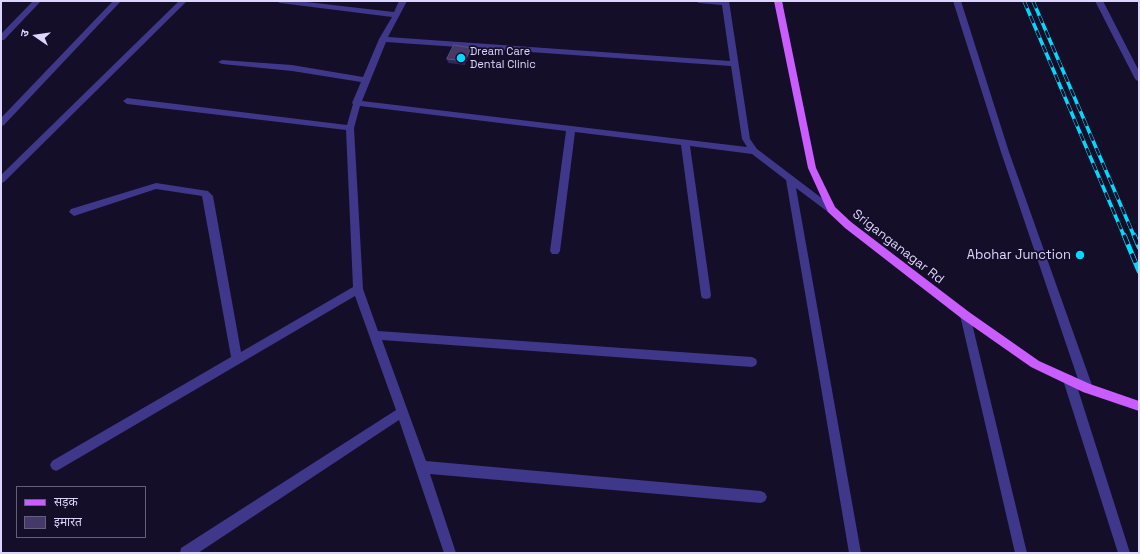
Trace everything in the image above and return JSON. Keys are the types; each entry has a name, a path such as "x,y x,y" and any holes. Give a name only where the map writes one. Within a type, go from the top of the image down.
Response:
{"main road":[{"name":"Sriganganagar Rd","path":"778,1 812,168 831,209 848,225 965,315 1035,364 1086,388 1139,406"}],"street":[{"path":"1,38 37,1"},
{"path":"1,123 117,1"},
{"path":"1,180 183,1"},
{"path":"280,1 397,15"},
{"path":"403,1 384,39 356,103 350,128 358,289 422,467 450,553"},
{"path":"699,1 725,2 746,139 754,151 831,209"},
{"path":"957,1 1005,152 1086,388"},
{"path":"1099,1 1139,79"},
{"path":"384,39 734,64"},
{"path":"222,62 292,68 366,80"},
{"path":"127,101 350,128"},
{"path":"356,103 754,151"},
{"path":"555,251 571,129"},
{"path":"685,143 706,295"},
{"path":"790,178 855,553"},
{"path":"74,212 156,186 205,192 208,196 237,360"},
{"path":"56,466 358,289"},
{"path":"965,315 1021,553"},
{"path":"375,335 752,362"},
{"path":"1069,380 1124,553"},
{"path":"186,553 402,412"},
{"path":"422,467 761,498"}],"building":[{"path":"454,45 471,48 465,61 447,59"}],"railway":[{"path":"1024,1 1124,236"},
{"path":"1033,1 1134,236"},
{"path":"1124,235 1139,271"},
{"path":"1134,235 1139,247"}],"place":[{"name":"Dream Care Dental Clinic","path":"461,58"},
{"name":"Abohar Junction","path":"1080,255"}]}
